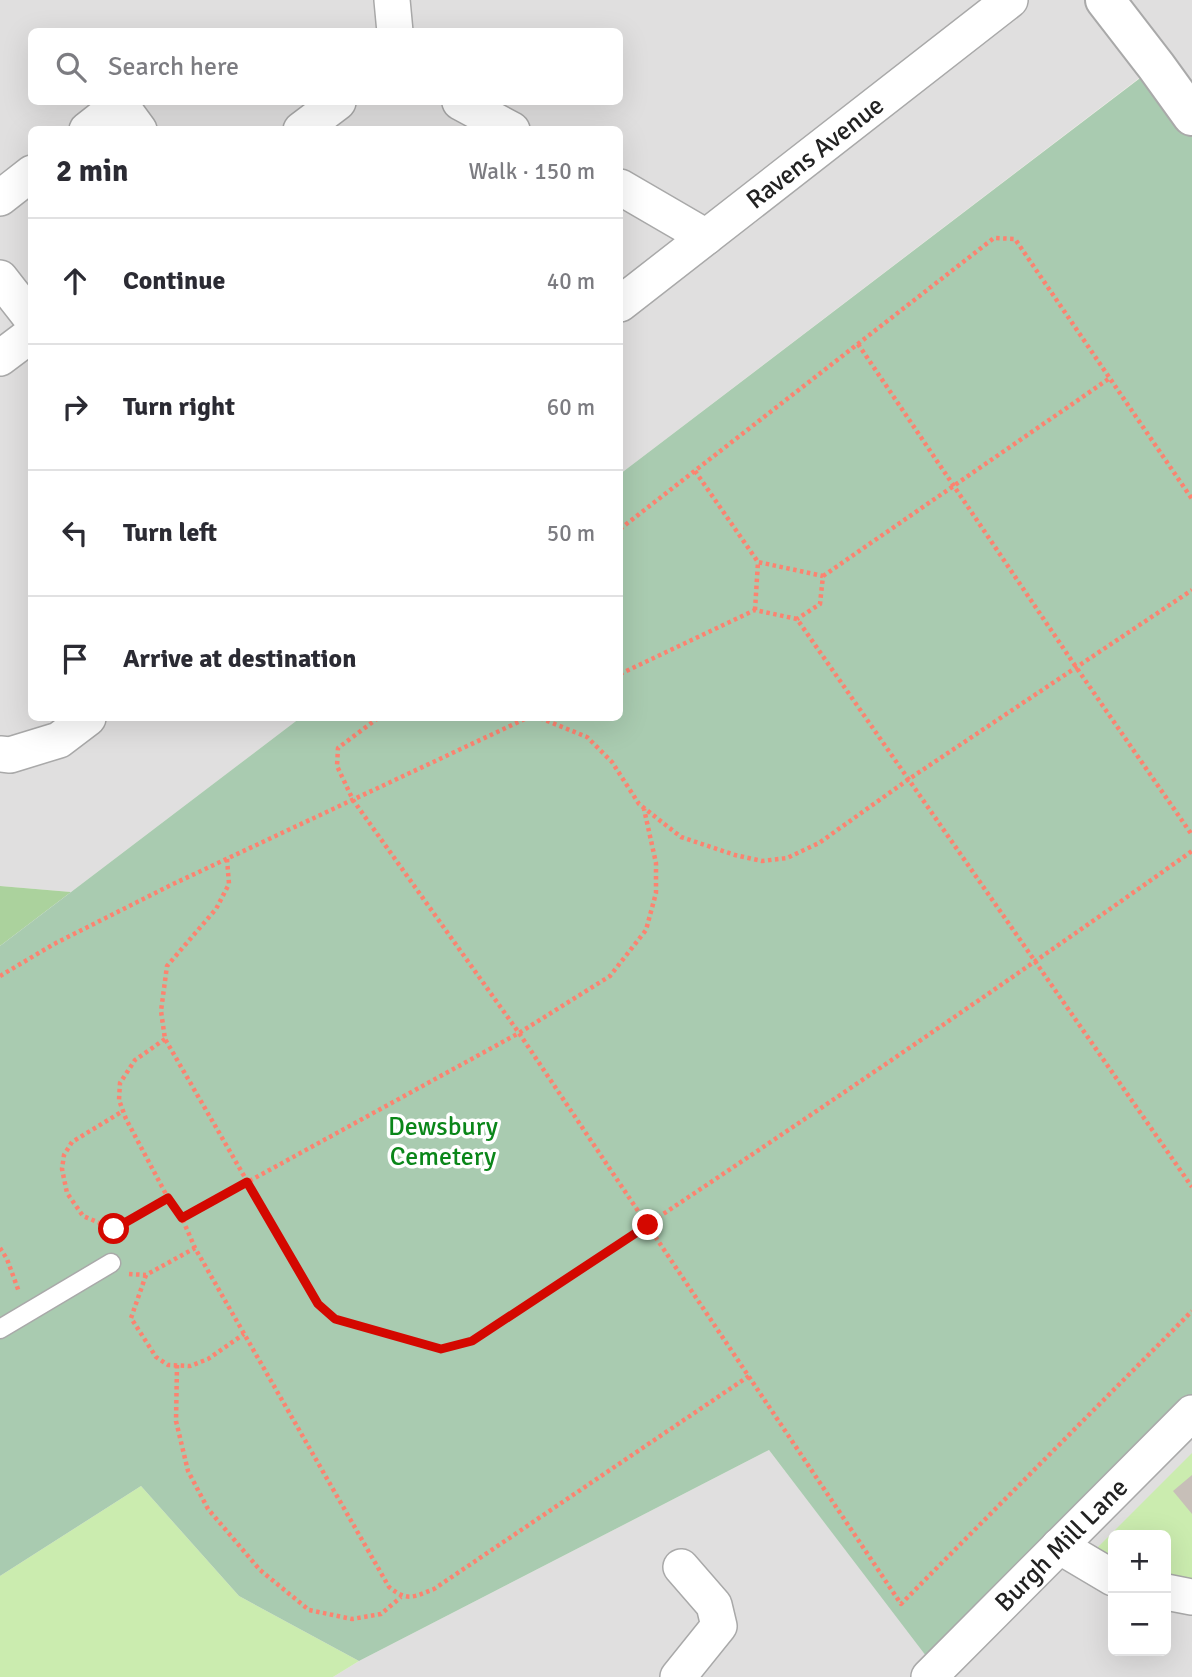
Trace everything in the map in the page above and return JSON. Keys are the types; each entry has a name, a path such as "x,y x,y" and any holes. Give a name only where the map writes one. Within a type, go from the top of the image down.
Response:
{"street":[{"path":"393,0 395,28"},
{"name":"Ravens Avenue","path":"623,302 1010,0"},
{"path":"1105,0 1192,116"},
{"path":"92,126 119,105"},
{"path":"121,105 136,126"},
{"path":"306,126 334,105"},
{"path":"466,105 505,126"},
{"path":"0,198 28,176"},
{"path":"623,190 706,237"},
{"path":"0,278 28,313"},
{"path":"0,358 28,337"},
{"path":"0,754 10,755 59,740 84,721"},
{"name":"Burgh Mill Lane","path":"929,1677 1192,1413"},
{"path":"1059,1546 1108,1575"},
{"path":"678,1677 719,1626 714,1605 681,1567"},
{"path":"1171,1593 1192,1597"}],"lane":[{"path":"0,1329 111,1262"}],"path":[{"path":"623,528 994,238 1015,239 1192,499"},
{"path":"858,344 1192,835"},
{"path":"758,562 823,576 1110,378"},
{"path":"695,471 758,562 755,610"},
{"path":"797,619 820,604 823,576"},
{"path":"547,721 587,737 612,762 639,804 681,837 762,861 787,858 819,843 909,779 1192,590"},
{"path":"623,673 755,610 797,619 1192,1187"},
{"path":"374,721 338,748 337,766 353,800 519,1033 901,1604 1192,1311"},
{"path":"0,976 54,944 227,859 521,721"},
{"path":"182,1218 519,1033 610,976 646,930 656,893 656,863 644,808"},
{"path":"227,859 229,884 216,909 167,966 161,1011 165,1040 318,1304 335,1319 441,1349 472,1341 648,1225 1036,962 1192,851"},
{"path":"165,1040 135,1060 120,1083 119,1100 126,1119 168,1198 182,1218 195,1248 389,1587 401,1597"},
{"path":"114,1229 83,1216 67,1193 62,1169 64,1155 72,1142 123,1111"},
{"path":"168,1198 114,1229 104,1251 122,1274 146,1275 195,1248"},
{"path":"0,1248 7,1259 26,1313"},
{"path":"146,1275 131,1318 156,1357 168,1365 190,1366 208,1359 244,1334"},
{"path":"177,1365 176,1422 188,1471 208,1509 260,1570 309,1610 352,1619 381,1615 401,1597 415,1596 433,1588 749,1376"}],"shaded area":[{"path":"0,0 1192,0 1192,116 1155,66 623,472 623,126 28,126 28,721 296,721 71,892 0,886"},
{"path":"1192,1413 1192,1677 333,1677 359,1661 769,1450 937,1669"}],"green space":[{"name":"Dewsbury Cemetery","path":"1156,66 1192,116 1192,1413 936,1669 769,1450 359,1661 239,1596 141,1486 0,1576 0,946 296,721 623,721 623,472"},
{"path":"0,886 71,892 0,946"},
{"path":"1192,1453 1192,1585 1171,1582 1171,1530 1115,1530"},
{"path":"141,1486 239,1596 359,1661 333,1677 0,1677 0,1576"},
{"path":"1108,1537 1108,1560 1094,1551"}],"building":[{"path":"1192,1475 1192,1514 1173,1491"}],"route":[{"path":"114,1229 168,1198 182,1218 247,1182 318,1304 335,1319 441,1349 472,1341 648,1225"}]}
